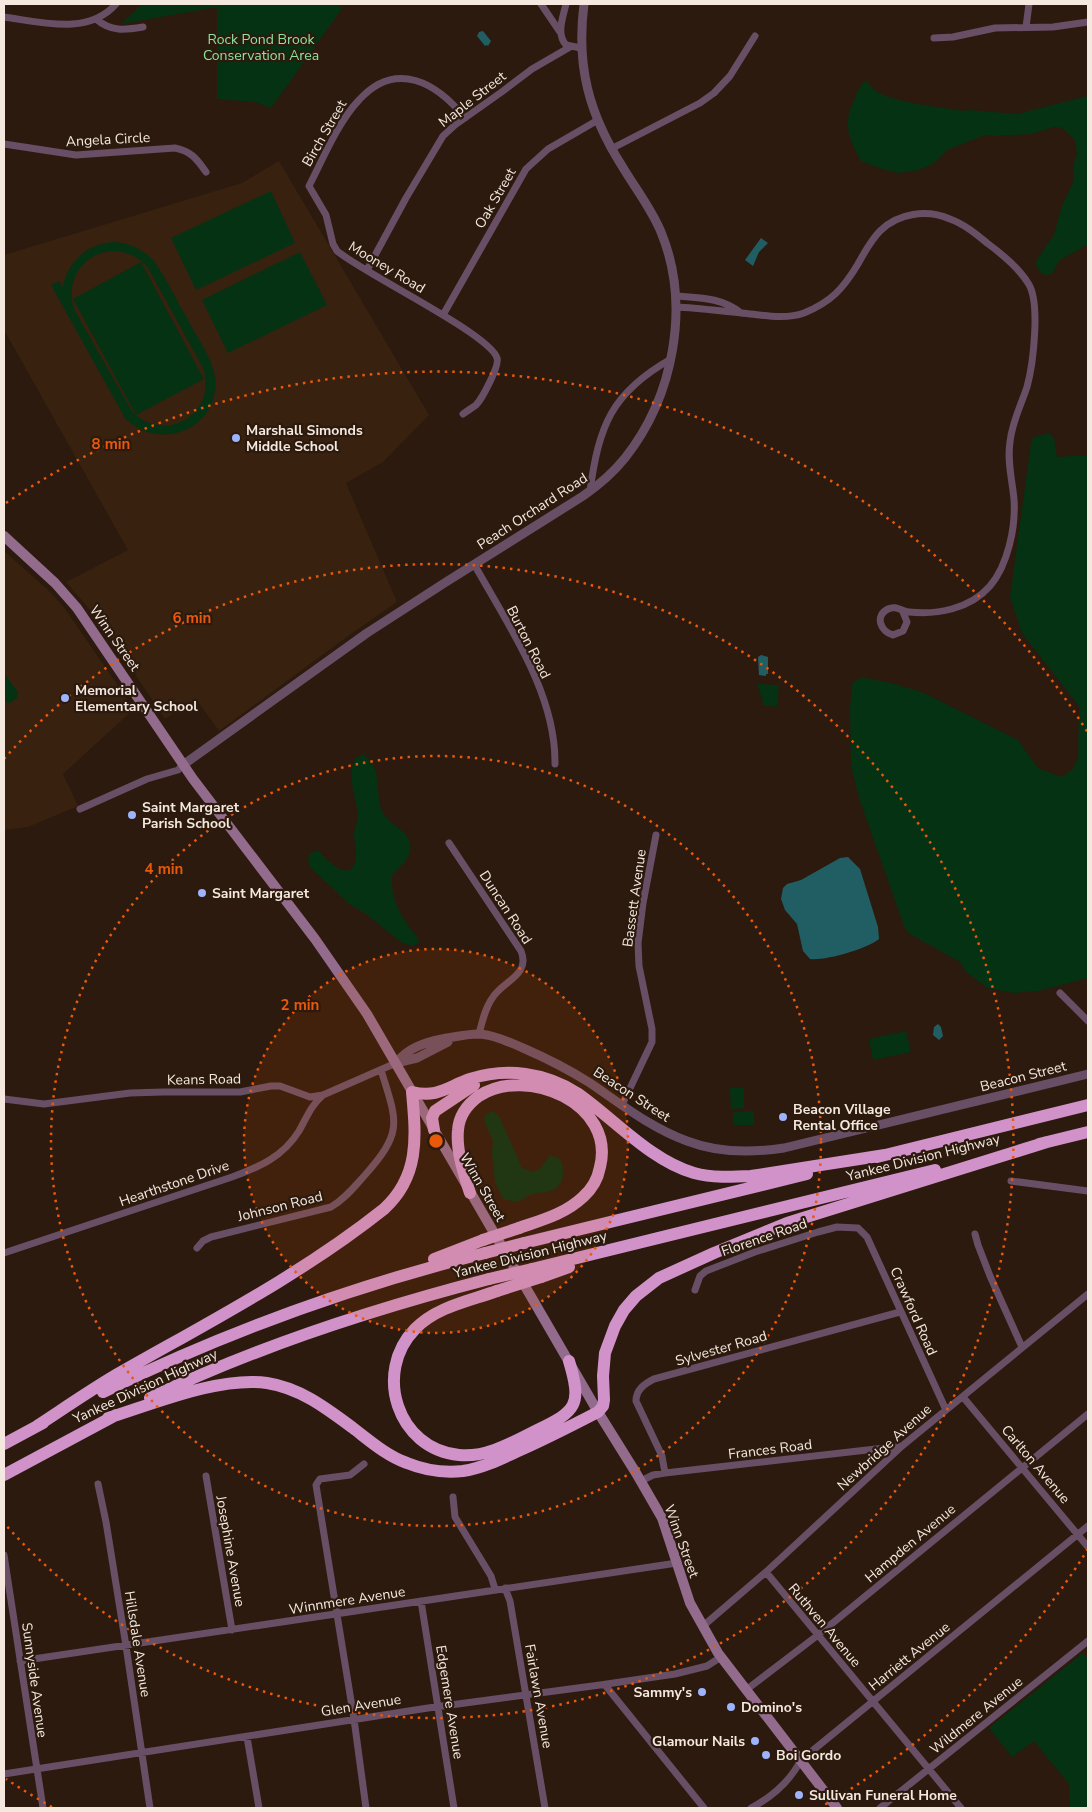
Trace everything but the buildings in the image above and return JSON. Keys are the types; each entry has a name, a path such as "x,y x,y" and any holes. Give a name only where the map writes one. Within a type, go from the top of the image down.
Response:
{"highway":[{"path":"434,1130 432,1118 437,1108 475,1084 499,1073"},
{"path":"36,1426 114,1376 259,1294 384,1209 400,1189 412,1162 416,1136 412,1092 437,1094 469,1080 499,1073 536,1075 562,1084 586,1099 664,1160 682,1169 699,1174 729,1177 751,1176 884,1155"},
{"path":"470,1193 460,1156 458,1131 461,1117 476,1099 496,1088 521,1085 552,1091 573,1102 591,1119 600,1138 602,1155 597,1177 584,1196 565,1210 519,1228 484,1246"},
{"name":"Yankee Division Highway","path":"4,1444 78,1404 186,1353 276,1317 391,1278 444,1255 484,1246 524,1243 1088,1105"},
{"name":"Yankee Division Highway","path":"4,1475 108,1418 198,1376 292,1339 377,1310 489,1279 536,1273 638,1242 1088,1132"},
{"path":"108,1418 210,1387 232,1383 264,1382 290,1388 307,1396 381,1449 401,1461 427,1470 450,1472 468,1470 490,1464 598,1412 603,1406 604,1400 603,1376 605,1354 615,1326 624,1310 636,1296 659,1278 787,1224 1047,1142"},
{"path":"536,1273 496,1291 438,1312 422,1322 405,1341 396,1361 393,1386 399,1412 413,1432 434,1448 459,1455 481,1454 504,1446 551,1424 571,1410 576,1399 576,1390 569,1361"}],"main road":[{"name":"Winn Street","path":"4,536 55,583 77,608 183,765 318,944 366,1014 598,1412 662,1518 690,1602 721,1657 837,1808"}],"street":[{"path":"4,17 69,25 96,19 116,4"},
{"path":"541,4 560,32 564,43 570,47 581,48"},
{"path":"560,32 566,4"},
{"name":"Peach Orchard Road","path":"183,765 367,633 590,491 613,472 634,446 658,401 671,359 675,334 676,296 669,256 658,226 639,191 611,149 598,120 584,78 581,48 584,4"},
{"path":"1026,27 1029,4"},
{"path":"96,19 111,29 126,30 143,27"},
{"path":"934,38 953,37 995,28 1053,27 1088,22"},
{"path":"611,149 700,103 714,93 730,76 745,49 755,36"},
{"name":"Maple Street","path":"367,270 390,226 447,132 504,92 532,69 570,47"},
{"name":"Birch Street","path":"309,186 330,144 353,107 365,94 380,84 402,78 422,82 448,98 465,118"},
{"name":"Oak Street","path":"443,316 526,169 548,149 598,120"},
{"name":"Angela Circle","path":"4,144 76,155 161,148 180,149 193,155 206,172"},
{"name":"Mooney Road","path":"309,186 326,215 333,244 337,251 486,343 497,357 498,364 477,404 464,414"},
{"path":"676,307 778,316 793,316 805,312 836,296 879,232 897,220 919,214 934,214 950,218 960,224 1014,265 1029,284 1034,294 1034,336 1029,378 1013,424 1010,443 1009,465 1014,508 1004,562 991,585 981,595 967,604 930,613 903,612"},
{"path":"676,296 715,300 730,305 741,313"},
{"path":"590,491 596,454 606,421 612,410 624,393 640,378 671,359"},
{"name":"Burton Road","path":"474,564 534,672 552,726 555,743 555,764"},
{"path":"80,809 148,780 178,770 183,765"},
{"name":"Bassett Avenue","path":"622,1106 652,1042 652,1029 638,951 643,903 656,835"},
{"name":"Duncan Road","path":"449,843 523,957 522,967 517,976 498,990 492,998 479,1034"},
{"path":"1060,993 1088,1021"},
{"name":"Beacon Street","path":"396,1063 405,1052 436,1040 479,1034 490,1036 514,1044 554,1062 583,1078 622,1106 656,1127 687,1142 732,1152 761,1151 799,1144 1088,1074"},
{"name":"Keans Road","path":"4,1100 30,1104 52,1104 130,1093 240,1092 271,1086 283,1087 310,1097 323,1095 396,1063"},
{"name":"Johnson Road","path":"197,1248 204,1241 212,1237 331,1207 345,1197 381,1157 392,1137 394,1115 381,1070"},
{"name":"Hearthstone Drive","path":"4,1253 232,1177 264,1164 289,1144 316,1102 323,1095"},
{"path":"1011,1181 1088,1191"},
{"name":"Florence Road","path":"695,1290 700,1276 710,1269 818,1232 837,1227 854,1227"},
{"name":"Crawford Road","path":"854,1227 858,1228 867,1237 946,1410"},
{"path":"975,1234 990,1276 1022,1348"},
{"name":"Newbridge Avenue","path":"703,1626 766,1572 902,1446 1088,1294"},
{"name":"Sylvester Road","path":"666,1473 662,1456 636,1401 637,1394 645,1384 654,1379 900,1312"},
{"name":"Carlton Avenue","path":"963,1397 1088,1547"},
{"name":"Hampden Avenue","path":"746,1690 818,1635 1088,1414"},
{"name":"Frances Road","path":"641,1481 653,1475 666,1473 902,1446"},
{"path":"364,1464 350,1475 321,1479 317,1481 316,1486 354,1719 366,1808"},
{"name":"Josephine Avenue","path":"206,1476 232,1630"},
{"name":"Hillsdale Avenue","path":"98,1484 126,1646 150,1808"},
{"path":"453,1497 455,1517 491,1576 495,1589"},
{"name":"Harriett Avenue","path":"751,1808 765,1800 793,1775 801,1760 1088,1526"},
{"name":"Sunnyside Avenue","path":"4,1554 43,1808"},
{"name":"Winnmere Avenue","path":"20,1661 677,1563"},
{"name":"Ruthven Avenue","path":"766,1572 961,1808"},
{"name":"Fairlawn Avenue","path":"505,1588 510,1601 545,1808"},
{"name":"Edgemere Avenue","path":"422,1601 454,1808"},
{"name":"Wildmere Avenue","path":"880,1808 1088,1641"},
{"name":"Glen Avenue","path":"4,1774 438,1706 604,1684 700,1668 721,1657"},
{"path":"604,1684 704,1808"},
{"path":"247,1737 259,1808"}],"shaded area":[{"name":"Marshall Simonds Middle School","path":"279,161 429,415 383,462 346,483 397,602 219,731 196,699 165,719 86,605 66,582 128,550 4,330 4,255 242,183"},
{"name":"Memorial Elementary School","path":"4,551 47,589 63,606 134,709 63,774 78,806 28,827 4,830"}],"green space":[{"name":"Rock Pond Brook Conservation Area","path":"142,4 340,4 341,10 271,108 255,102 217,99 217,7 121,24"},
{"path":"866,81 873,89 891,98 964,111 1017,114 1088,96 1088,244 1059,261 1052,274 1042,274 1037,268 1036,261 1054,235 1061,209 1073,182 1074,163 1077,154 1075,140 1062,128 1054,127 1031,134 985,135 947,150 933,164 919,170 899,173 882,169 861,161 849,135 848,120 850,112 860,86"},
{"path":"271,191 295,243 196,290 171,238"},
{"path":"113,242 131,245 141,250 154,261 211,362 215,377 214,395 208,410 198,422 185,430 170,434 154,434 139,428 125,418 51,285 59,281 63,287 65,278 74,262 87,251 104,243","holes":["118,252 137,258 148,268 203,368 206,384 203,398 196,410 186,419 174,424 160,425 146,422 133,413 74,309 72,288 74,278 79,270 93,257 102,253"]},
{"path":"300,252 327,305 228,353 202,300"},
{"path":"141,262 204,379 136,415 73,299"},
{"path":"1049,433 1054,438 1057,457 1088,455 1088,978 1038,991 1014,993 988,988 966,972 960,962 908,933 859,798 851,765 850,710 852,684 861,677 895,684 924,693 1018,740 1038,768 1061,777 1072,770 1078,759 1079,706 1022,633 1010,597 1031,443 1033,437"},
{"path":"4,673 18,692 17,698 10,703 4,701"},
{"path":"757,684 779,685 777,707 763,705"},
{"path":"363,754 374,766 382,811 388,820 405,834 410,843 410,853 392,875 392,884 398,908 419,943 412,946 401,942 366,914 348,903 310,867 308,860 309,854 318,850 339,869 350,870 354,866 356,854 354,834 358,815 351,773 356,758"},
{"path":"906,1031 911,1052 873,1060 869,1039"},
{"path":"730,1088 744,1088 744,1108 731,1109"},
{"path":"493,1111 499,1116 522,1168 533,1172 541,1168 550,1155 560,1159 563,1167 563,1176 557,1188 549,1192 532,1194 519,1201 503,1199 495,1182 492,1153 493,1141 484,1120 486,1114"},
{"path":"754,1111 754,1125 733,1125 733,1112"},
{"path":"1083,1653 1088,1659 1088,1808 1070,1808 1069,1784 1034,1741 1012,1757 989,1728"}],"water":[{"path":"483,31 491,41 488,46 485,46 477,36 479,32"},
{"path":"761,238 768,243 759,252 753,266 745,260"},
{"path":"761,655 768,657 768,674 766,676 759,675 758,657"},
{"path":"848,857 860,869 878,927 879,939 846,954 810,959 803,951 797,924 785,910 781,899 783,888 787,884 801,880 840,858"},
{"path":"938,1024 941,1027 943,1036 939,1040 933,1035 934,1027"}],"place":[{"name":"Marshall Simonds Middle School","path":"236,438"},
{"name":"Memorial Elementary School","path":"65,698"},
{"name":"Saint Margaret Parish School","path":"132,815"},
{"name":"Saint Margaret","path":"202,893"},
{"name":"Beacon Village Rental Office","path":"783,1117"},
{"name":"Sammy's","path":"702,1692"},
{"name":"Domino's","path":"731,1707"},
{"name":"Glamour Nails","path":"755,1741"},
{"name":"Boi Gordo","path":"766,1755"},
{"name":"Sullivan Funeral Home","path":"799,1795"}]}
